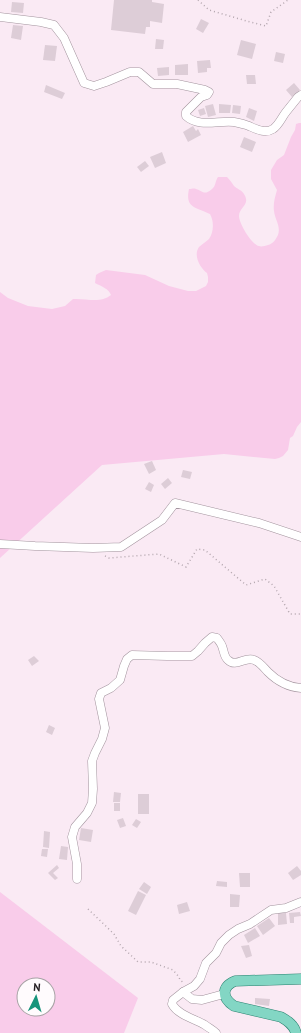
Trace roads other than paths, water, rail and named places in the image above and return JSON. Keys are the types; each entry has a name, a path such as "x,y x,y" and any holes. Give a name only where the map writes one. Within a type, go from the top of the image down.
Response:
{"main road":[{"path":"297,1029 290,1022 281,1017 234,1006 229,1003 224,994 227,986 235,981 301,979"}],"street":[{"path":"0,17 54,25 64,38 84,84 94,86 130,72 139,72 153,84 177,84 206,90 209,92 207,95 201,98 186,112 186,116 189,119 208,123 227,121 266,131 275,126 301,95"},
{"path":"0,544 92,548 121,547 162,520 175,503 259,523 301,537"},
{"path":"77,879 77,864 72,837 75,827 87,813 92,803 92,761 102,739 105,728 99,699 101,692 110,688 120,680 127,659 132,655 192,656 212,637 217,638 221,644 228,661 238,663 247,658 254,659 282,683 292,688 301,688"},
{"path":"216,1033 174,1009 172,1004 173,1000 194,986 200,979 206,963 216,953 221,943 229,935 250,924 271,910 286,908 301,902"},
{"path":"183,992 192,999 202,1000 224,994"}]}
